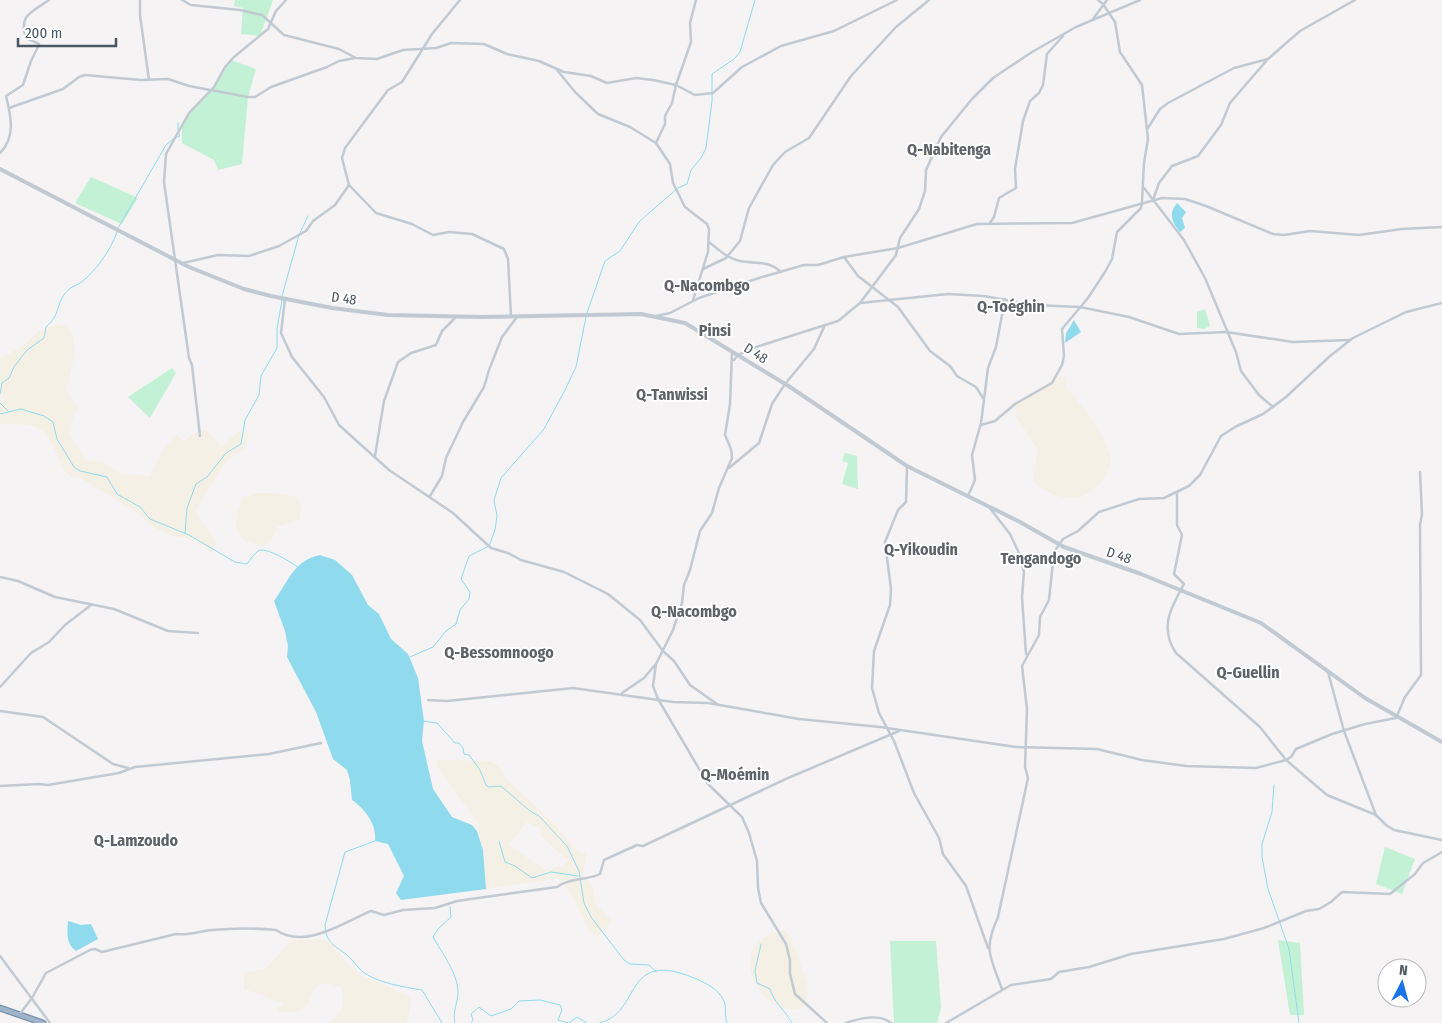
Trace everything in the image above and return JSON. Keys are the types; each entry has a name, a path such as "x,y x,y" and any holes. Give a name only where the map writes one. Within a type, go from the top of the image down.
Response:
{"highway":[{"path":"0,1008 43,1023"}],"street":[{"path":"0,153 10,143 12,130 6,96 23,85 30,61 39,44 26,38 22,25 25,15 33,13 49,0"},
{"path":"140,0 140,15 149,80"},
{"path":"182,0 191,5 240,10 262,15 284,35 339,49 356,58"},
{"path":"200,436 178,262 164,182 166,154 189,113 211,90 225,67 234,57 262,36 276,10 286,0"},
{"path":"178,262 218,255 249,256 279,246 306,231 313,221 335,205 348,185 342,158 345,148 388,90 402,82 460,0"},
{"path":"656,143 656,138 665,124 665,116 672,103 690,42 690,23 696,0"},
{"path":"9,108 63,89 79,77 85,75 149,80 168,79 211,90 248,97 255,96 286,80 328,67 339,61 356,58 377,59 403,50 423,50 452,43 484,44 507,54 539,61 557,70 591,76 607,83 636,78 676,85 695,95 713,93 742,67 781,46 834,31 897,0"},
{"path":"702,268 728,256 740,241 749,208 773,165 785,152 808,138 851,76 896,27 929,0"},
{"path":"981,425 995,421 1015,404 1049,385 1056,378 1064,356 1062,329 1088,298 1112,259 1117,232 1141,208 1147,130 1142,85 1120,52 1115,22 1105,6 1098,0"},
{"path":"1092,20 1105,6 1106,0"},
{"path":"733,361 738,354 841,319 860,303 870,287 896,255 900,238 918,209 925,191 926,170 940,138 993,78 1066,32 1140,0"},
{"path":"1153,200 1159,183 1172,166 1198,156 1221,124 1230,103 1268,59 1300,31 1355,0"},
{"path":"990,223 994,217 999,198 1016,188 1015,169 1023,121 1030,101 1039,93 1043,85 1047,54 1066,32"},
{"path":"1147,130 1156,114 1168,103 1234,68 1268,59"},
{"path":"557,70 575,92 598,114 630,126 656,143 670,164 673,183 685,207 707,224 710,234 709,242 692,301"},
{"name":"D 48","path":"0,169 178,262 244,289 285,299 376,314 511,316 605,313 656,316 692,326 785,384 907,466 1059,544 1261,623 1328,672 1396,718 1442,742"},
{"path":"348,185 353,186 376,214 412,224 432,235 449,232 472,234 504,249 508,259 511,316"},
{"path":"1143,187 1191,253 1216,304 1226,332 1236,352 1240,371 1259,395 1273,407"},
{"path":"656,316 670,313 692,301 729,287 804,265 898,248 956,229 990,223 1072,223 1126,210 1142,202 1153,200 1185,199 1273,234 1284,235 1310,231 1359,235 1410,228 1442,227"},
{"path":"709,242 738,261 768,263 781,272"},
{"path":"844,257 858,276 898,307 930,351 950,366 957,376 976,387 984,398"},
{"path":"860,303 948,294 1004,299 1033,305 1080,307 1129,317 1179,334 1226,332 1294,342 1350,340"},
{"path":"285,299 280,333 292,357 324,397 340,425 389,470 453,513 491,548 508,553 520,560 564,572 599,587 640,620 662,651 674,661 690,685 718,705"},
{"path":"968,496 975,480 972,455 981,425 988,368 996,347 1004,299"},
{"path":"988,949 990,936 998,917 1013,839 1026,794 1028,778 1025,767 1027,709 1022,666 1026,655 1039,636 1040,617 1049,600 1054,552 1059,544 1099,512 1139,499 1164,498 1177,492 1200,475 1222,436 1273,407 1350,340 1406,312 1442,302"},
{"path":"430,496 442,476 446,458 463,422 484,387 488,370 502,338 518,315"},
{"path":"375,456 384,401 398,362 411,353 436,344 442,331 458,316"},
{"path":"728,468 759,443 772,404 785,384 814,349 825,325"},
{"path":"621,694 644,678 656,664 673,630 682,603 684,585 700,531 712,513 718,488 728,468 731,449 725,435 730,404 732,351"},
{"path":"907,466 906,502 898,510 885,542 890,605 874,651 871,681 879,713 891,734 914,793 939,838 943,854 966,886 1002,988"},
{"path":"428,700 447,701 573,688 658,700 718,705 799,719 887,728 1025,747 1097,749 1142,760 1186,766 1256,768 1286,760 1291,757 1296,749 1344,731 1365,724 1396,718 1405,697 1421,675 1420,525 1422,514 1420,472"},
{"path":"1177,492 1177,525 1182,535 1174,574 1183,581 1183,586 1169,613 1167,634 1168,642 1176,653 1260,727 1286,760 1327,795 1376,815 1394,830 1405,830 1442,840"},
{"path":"987,506 1010,534 1020,555 1024,572 1022,597 1026,655"},
{"path":"0,577 18,581 55,597 114,609 168,631 198,633"},
{"path":"0,688 31,652 49,642 65,625 90,605"},
{"path":"656,664 653,686 658,700 708,784 742,817 749,833 757,861 758,888 761,903 786,944 795,994 827,1023"},
{"path":"1328,672 1344,731 1376,815"},
{"path":"0,710 40,716 113,764 129,768 269,754 321,743"},
{"path":"19,1015 32,998 46,973 90,950 95,949 102,952 176,934 185,936 206,930 228,928 276,930 282,934 304,937 326,932 371,911 384,915 404,910 435,908 457,901 557,887 566,880 589,879 600,874 604,860 637,845 643,846 901,730"},
{"path":"0,786 53,785 119,773 129,768"},
{"path":"946,1023 986,1001 1002,988 1011,985 1051,979 1059,972 1089,967 1130,954 1224,939 1264,928 1306,911 1319,909 1336,899 1342,892 1390,894 1415,874 1422,863 1442,852"},
{"path":"0,956 50,1023"},
{"path":"846,1023 865,1018 879,1018 891,1023"}],"green space":[{"path":"235,0 273,0 260,36 241,34 243,8 234,6"},
{"path":"231,60 256,69 248,97 242,164 218,170 214,160 182,143 182,127 189,113 214,87"},
{"path":"91,177 138,198 122,224 75,203"},
{"path":"1205,309 1210,326 1204,329 1197,328 1197,312"},
{"path":"172,368 176,373 150,418 128,397"},
{"path":"845,453 857,456 858,489 842,484 848,463 842,461"},
{"path":"1385,847 1415,859 1402,894 1376,884"},
{"path":"1278,940 1300,943 1304,1015 1290,1015"},
{"path":"890,941 936,941 941,1008 937,1023 894,1023"}],"sand":[{"path":"60,324 68,329 74,344 73,363 66,390 78,406 72,420 70,434 85,460 103,462 121,474 150,476 166,445 176,435 184,441 195,433 207,430 219,444 223,445 240,431 246,432 248,436 246,447 226,462 195,511 217,543 212,553 192,539 173,536 151,526 142,516 81,478 73,477 67,473 51,441 46,433 39,428 35,426 0,424 0,402 4,400 0,392 0,359 24,345 40,330"},
{"path":"1055,377 1067,377 1067,389 1099,429 1110,458 1108,471 1101,482 1085,495 1076,497 1068,498 1050,493 1033,482 1038,449 1016,417 1015,404 1032,395"},
{"path":"258,493 276,493 297,497 302,506 299,520 277,527 271,542 263,546 246,542 238,532 236,521 243,498"},
{"path":"439,760 489,761 498,766 507,779 555,825 576,850 586,854 583,876 592,884 596,904 610,919 610,924 598,936 589,931 576,902 559,878 486,889 483,850 476,820 437,766","holes":["527,822 543,830 541,836 568,861 563,865 545,870 509,845"]},
{"path":"785,930 792,940 807,983 807,996 802,1008 786,1009 772,1002 760,991 753,977 750,962 754,948 765,937"},
{"path":"327,940 356,973 411,997 410,1011 406,1023 328,1023 337,1016 343,1004 343,999 342,988 328,984 320,985 302,1009 292,1012 277,1010 283,1003 244,989 244,973 265,969 291,941"}],"water":[{"path":"1177,203 1186,212 1182,218 1185,228 1180,232 1172,218 1174,207"},
{"path":"1074,320 1081,332 1065,343 1066,333"},
{"path":"320,555 335,560 352,575 368,605 379,614 391,639 408,654 418,678 424,721 422,741 433,789 452,817 472,825 477,831 483,850 486,889 401,900 396,893 404,876 388,844 375,841 372,823 361,808 352,800 347,770 333,759 316,712 287,657 288,646 285,631 274,601 298,567 311,558"},
{"path":"68,921 81,925 91,924 98,939 76,951 69,942 67,934"}],"waterway":[{"path":"587,313 605,261 620,251 639,222 678,188 687,184 691,170 701,158 706,148 712,101 712,74 734,59 740,52 755,0"},
{"path":"178,123 178,130"},
{"path":"118,228 166,145 180,136 179,134"},
{"path":"282,296 299,235 308,216"},
{"path":"0,394 2,383 9,378 14,367 27,350 44,338 46,327 54,318 63,296 69,289 82,282 94,270 108,251 117,232"},
{"path":"185,533 187,508 196,484 207,477 226,453 241,444 245,420 259,395 261,376 277,348 277,329 282,300"},
{"path":"410,657 433,647 446,631 456,624 460,610 469,599 470,592 461,579 469,556 489,546 495,530 497,516 494,500 501,478 544,429 565,390 576,367 586,317"},
{"path":"0,403 8,411"},
{"path":"0,414 21,409 44,416 53,422 57,439 74,467 80,471 107,477 117,494 140,507 150,519 189,535 235,562 247,564 258,551 262,550 279,556 299,568"},
{"path":"423,721 437,723 455,743 459,743 463,748 464,754 469,755 480,770 486,785 489,787 501,786 530,811 539,816 567,846 579,871 584,903 591,917 624,960 630,964 649,965 656,972"},
{"path":"1274,785 1272,812 1262,844 1262,857 1268,889 1289,949 1299,1023"},
{"path":"375,841 345,852 325,925 327,936 332,943 369,976 391,984 422,990 442,1023"},
{"path":"499,841 505,862 515,866 532,878 551,872 578,876"},
{"path":"450,907 451,917 438,929 433,937 449,964 457,985 458,996 454,1015 455,1023"},
{"path":"761,944 755,971 757,983 770,989 774,998 792,1023"},
{"path":"599,1023 612,1017 622,1008 644,977 655,971 671,971 694,978 711,986 721,996 725,1004 727,1023"},
{"path":"471,1023 473,1020 471,1014 479,1007 491,1016 511,1009 519,1001 540,1000 560,1005 562,1010 558,1020 568,1023"},
{"path":"569,1023 577,1017 587,1023"}],"district":[{"name":"Q-Nabitenga","path":"949,149"},
{"name":"Q-Nacombgo","path":"707,285"},
{"name":"Q-Toéghin","path":"1011,306"},
{"name":"Pinsi","path":"715,330"},
{"name":"Q-Tanwissi","path":"672,394"},
{"name":"Q-Yikoudin","path":"921,549"},
{"name":"Tengandogo","path":"1041,558"},
{"name":"Q-Nacombgo","path":"694,611"},
{"name":"Q-Bessomnoogo","path":"499,652"},
{"name":"Q-Guellin","path":"1248,672"},
{"name":"Q-Moémin","path":"735,774"},
{"name":"Q-Lamzoudo","path":"136,840"}]}
